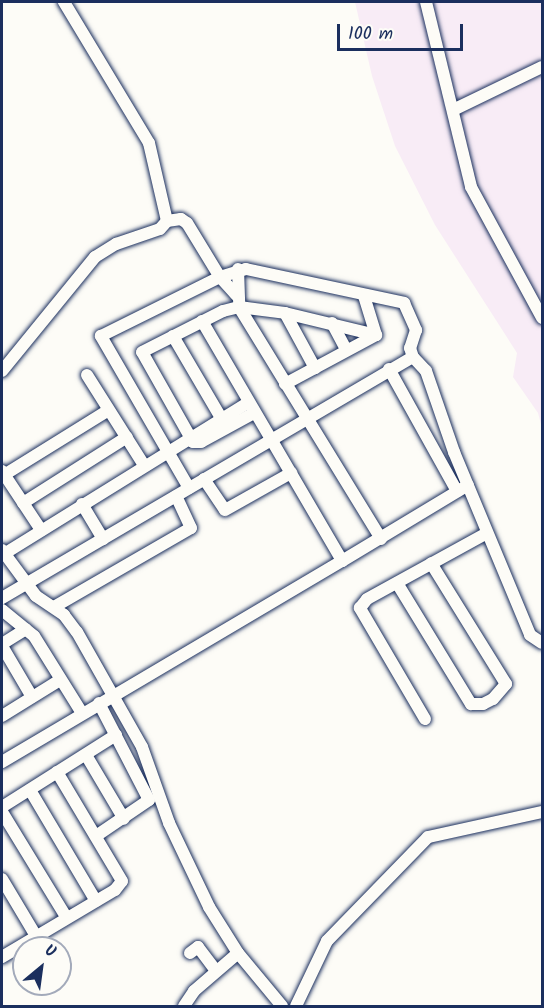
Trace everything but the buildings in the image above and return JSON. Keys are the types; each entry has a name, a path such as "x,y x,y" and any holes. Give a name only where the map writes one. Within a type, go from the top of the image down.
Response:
{"street":[{"path":"64,2 149,143 168,221"},
{"path":"426,2 471,187 543,318"},
{"path":"453,110 543,67"},
{"path":"2,371 95,257 116,243 160,229 168,221 181,219 187,223 238,302 285,384 381,539"},
{"path":"238,269 238,302"},
{"path":"189,488 166,452 101,336 108,330 238,269 404,303 416,330 410,348 413,357 426,371 463,488"},
{"path":"364,296 376,335"},
{"path":"251,408 224,423 198,444 190,437 142,354 238,302 376,335"},
{"path":"285,313 315,368"},
{"path":"202,321 342,561"},
{"path":"332,323 346,349"},
{"path":"285,384 346,349 376,335"},
{"path":"173,336 224,423"},
{"path":"2,598 306,417 413,357"},
{"path":"389,369 463,488 487,533 530,635 543,643"},
{"path":"87,375 144,465"},
{"path":"41,530 3,473 109,410"},
{"path":"23,503 127,437"},
{"path":"190,437 3,552 36,596 54,607 76,632 142,747 169,823 209,908 238,953 282,1006"},
{"path":"204,479 225,510 291,473"},
{"path":"2,762 112,695 381,539 463,488"},
{"path":"54,607 190,528 176,496"},
{"path":"82,504 103,539"},
{"path":"425,719 360,608 367,599 487,533"},
{"path":"397,583 467,699 477,705 493,699 506,684 431,563"},
{"path":"2,610 26,628 82,713"},
{"path":"26,628 2,645 32,697"},
{"path":"2,713 60,680"},
{"path":"96,836 145,804 149,795 99,703"},
{"path":"66,917 2,809 116,735"},
{"path":"86,755 124,819"},
{"path":"2,879 36,936 96,901 122,881 57,772"},
{"path":"30,790 96,901"},
{"path":"296,1006 327,940 428,837 543,812"},
{"path":"190,953 198,947 216,971"},
{"path":"184,1006 192,993 238,953"}],"shaded area":[{"path":"355,2 542,2 542,428 538,413 513,377 517,353 435,225 395,146 372,76"}]}
